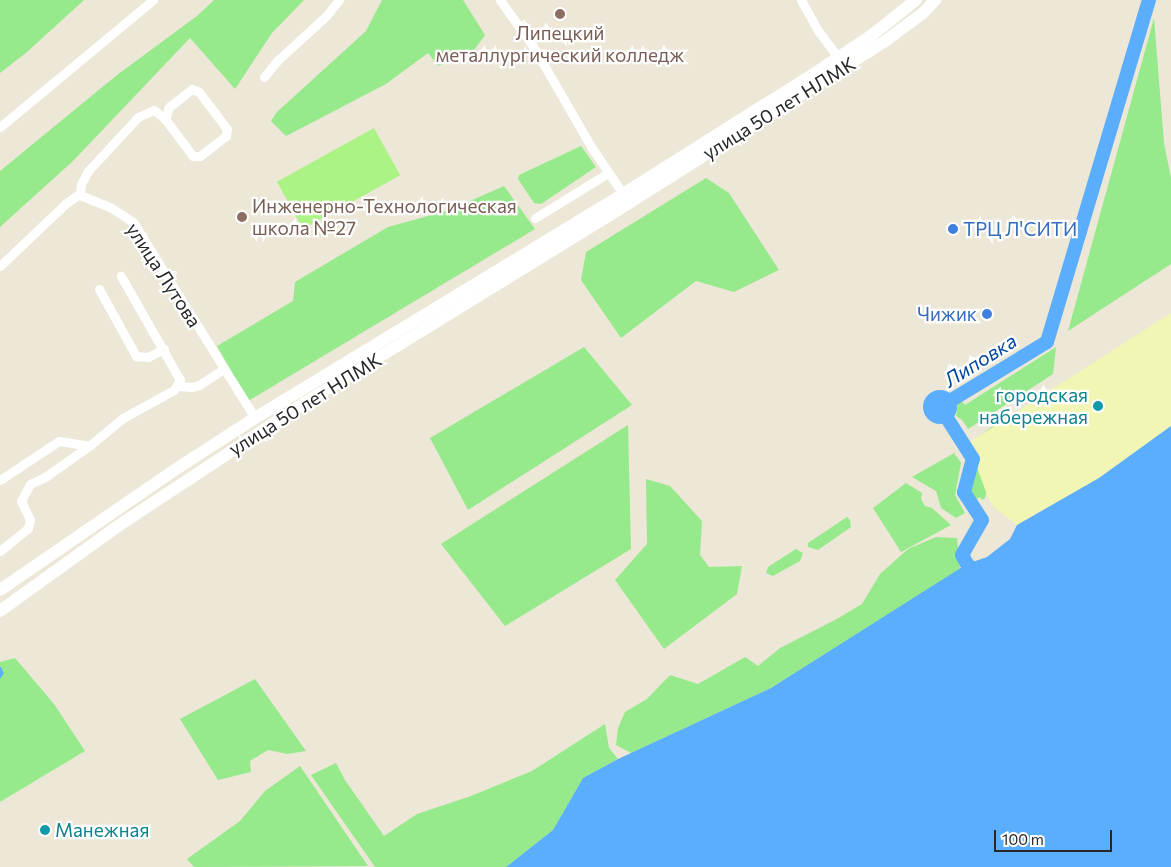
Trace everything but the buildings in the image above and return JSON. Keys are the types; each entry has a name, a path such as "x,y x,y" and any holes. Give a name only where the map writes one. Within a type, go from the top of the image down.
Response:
{"main road":[{"name":"улица 50 лет НЛМК","path":"0,590 110,513 255,418 623,194 838,57 879,29 916,0"},
{"name":"улица 50 лет НЛМК","path":"0,611 163,496 306,402 618,210 888,39 923,12 935,0"},
{"path":"618,210 626,198 623,194"},
{"path":"163,496 170,473"}],"street":[{"path":"0,127 153,0"},
{"path":"264,77 278,60 326,16 339,0"},
{"path":"500,0 533,46 608,173 623,194"},
{"path":"801,0 819,32 838,57"},
{"path":"0,266 65,204 80,195 81,184 88,171 138,116 154,110 165,118 193,156 200,156 226,136 227,129 199,92 192,89 169,107 165,118"},
{"path":"535,218 608,173"},
{"name":"улица Лутова","path":"80,195 110,207 133,222 255,418"},
{"path":"121,276 164,349 180,380 178,386"},
{"path":"99,289 136,356 148,357 164,349"},
{"path":"0,551 28,528 30,520 21,502 30,484 44,477 90,446 123,418 178,386 192,388 224,369"},
{"path":"0,480 59,441 90,446"}],"green space":[{"path":"0,0 84,0 27,52 0,73"},
{"path":"214,0 304,0 272,33 235,89 190,38 73,161 0,227 0,171 117,75 197,16"},
{"path":"382,0 463,0 485,35 474,50 438,66 428,53 386,84 286,136 271,121 277,112 366,31"},
{"path":"1154,18 1164,143 1171,178 1171,264 1068,331"},
{"path":"374,128 400,175 303,229 277,182"},
{"path":"581,146 596,167 541,204 534,203 518,179 519,175"},
{"path":"706,178 729,193 779,270 734,292 696,281 621,338 581,280 586,252"},
{"path":"504,186 535,229 248,401 217,346 293,301 295,282 388,227 450,210"},
{"path":"584,347 632,405 468,510 430,438"},
{"path":"1056,347 1053,374 968,429 962,420 956,416 960,399 965,405"},
{"path":"998,422 1000,423 999,448 985,498 982,500 980,497 975,500 970,490 982,455 974,440"},
{"path":"628,425 631,549 505,626 441,544"},
{"path":"954,453 961,463 955,495 965,513 956,518 941,508 936,491 912,477"},
{"path":"646,479 670,486 702,521 700,555 709,567 742,566 737,594 664,649 615,580 647,544"},
{"path":"906,483 922,493 921,499 925,506 932,508 951,525 901,552 873,508"},
{"path":"847,517 850,520 851,527 818,550 808,547 808,543"},
{"path":"936,537 957,538 960,569 771,688 631,753 616,745 618,728 625,712 647,699 670,675 698,684 745,657 758,666 780,648 862,604 880,574 908,549"},
{"path":"796,549 803,553 800,561 773,576 766,573 768,567"},
{"path":"15,658 54,704 85,751 0,802 0,662"},
{"path":"255,679 306,751 287,754 268,750 250,761 251,772 218,780 180,719"},
{"path":"605,724 609,748 618,759 583,778 553,830 506,867 375,867 311,775 336,763 345,780 384,836 417,814 471,796 532,771"},
{"path":"300,766 368,866 194,867 187,859 240,821 265,791"}],"sand":[{"name":"городская набережная","path":"1171,313 1171,426 1099,478 1017,525 995,508 989,500 968,443"}],"water":[{"path":"940,390 952,395 957,407 952,419 940,424 928,419 923,407 928,395"},
{"path":"1171,426 1171,867 506,867 553,830 583,778 618,759 771,688 967,564 987,557 1010,539 1017,525 1099,478"}],"waterway":[{"name":"Липовка","path":"981,577 967,564 962,555 982,520 964,492 973,459 940,407 1047,342 1149,0"},
{"path":"0,668 2,673 0,676"}],"place":[{"name":"Липецкий металлургический колледж","path":"560,14"},
{"name":"Инженерно-Технологическая школа №27","path":"242,217"},
{"name":"ТРЦ Л'СИТИ","path":"953,229"},
{"name":"Чижик","path":"987,314"},
{"name":"городская набережная","path":"1098,406"},
{"name":"Манежная","path":"45,830"}]}
